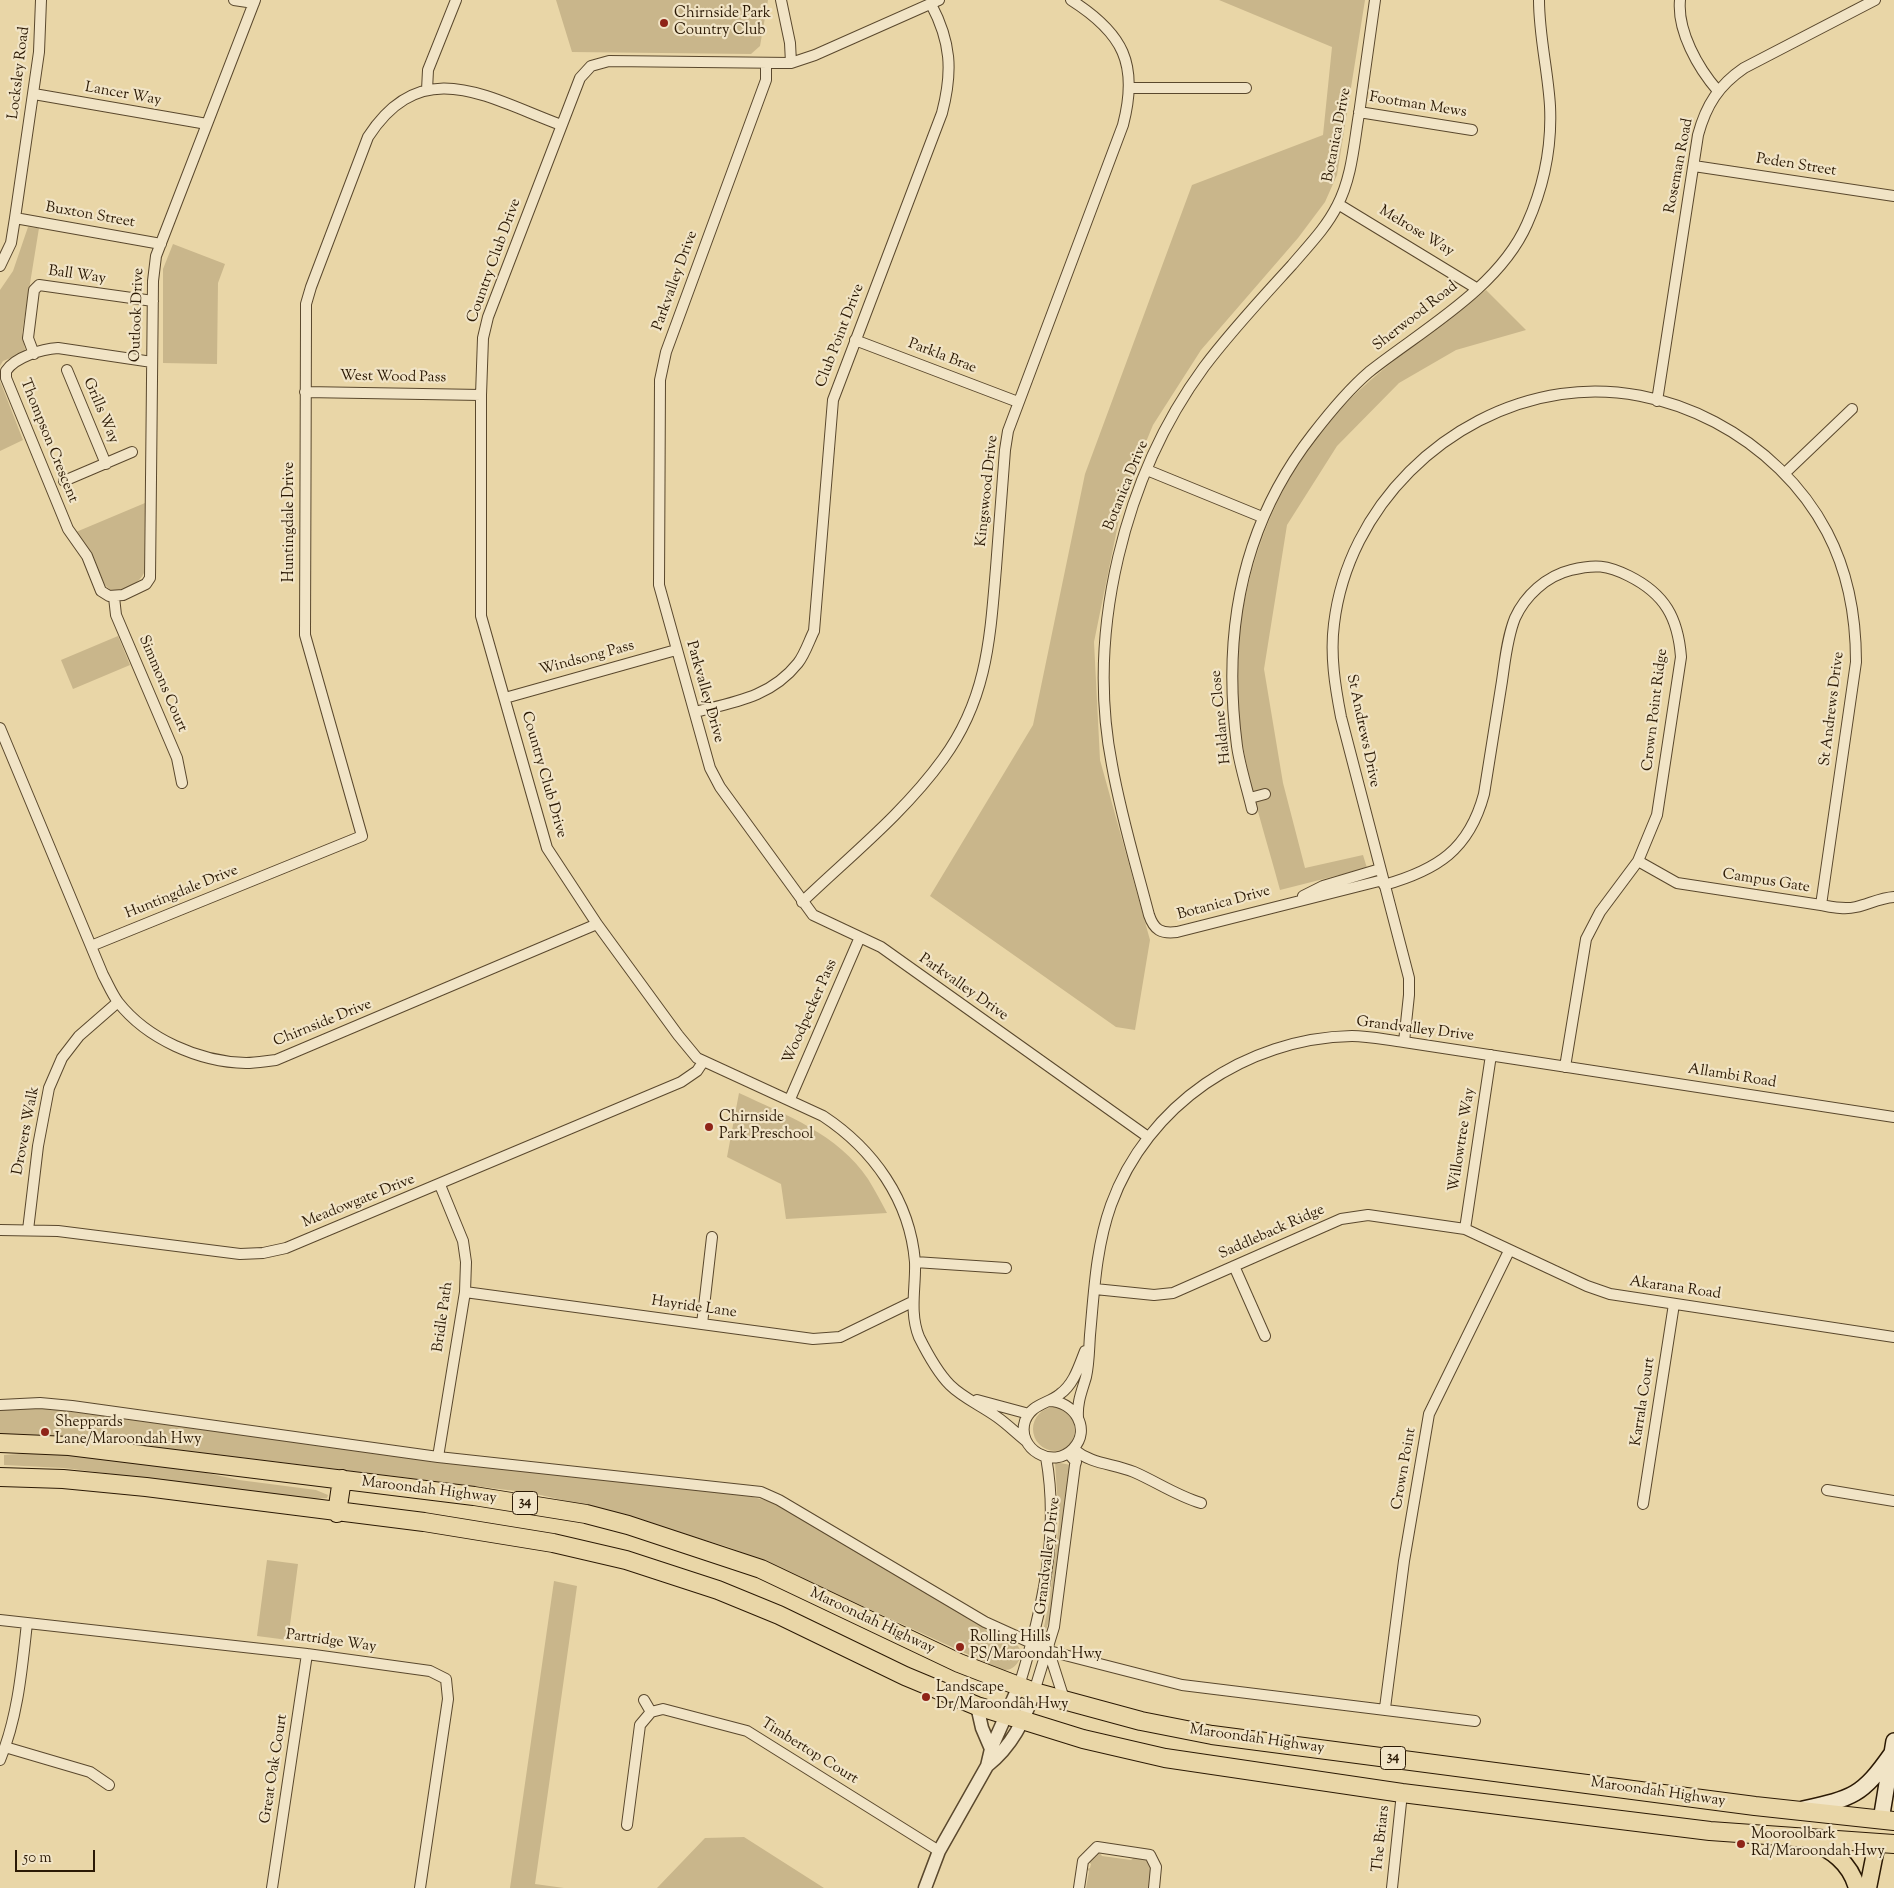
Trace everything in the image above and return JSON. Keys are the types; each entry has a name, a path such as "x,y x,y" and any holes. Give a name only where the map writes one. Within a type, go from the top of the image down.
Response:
{"highway":[{"name":"Maroondah Highway","path":"0,1443 69,1446 342,1479 524,1503 586,1514 761,1569 959,1663 1027,1689 1064,1702 1141,1721 1212,1735 1795,1810 1887,1820"},
{"name":"Maroondah Highway","path":"0,1477 63,1479 120,1484 337,1513 424,1522 516,1536 626,1560 718,1590 779,1615 905,1676 977,1706 1023,1722 1165,1758 1402,1793 1710,1831 1886,1844"},
{"path":"337,1513 342,1479"},
{"path":"1886,1844 1887,1820"}],"main road":[{"path":"1795,1810 1846,1799 1858,1793 1878,1773 1893,1747"},
{"path":"1887,1820 1893,1747"},
{"path":"1805,1838 1838,1856 1849,1867 1857,1888"},
{"path":"1868,1888 1886,1844"}],"street":[{"name":"Locksley Road","path":"0,266 11,243 15,218 34,94 39,52 41,0"},
{"path":"234,0 255,2"},
{"path":"427,90 428,70 456,0"},
{"path":"781,0 781,10 790,43 791,63"},
{"name":"Kingswood Drive","path":"802,902 912,797 944,758 969,713 978,691 990,644 1004,450 1018,402 1123,125 1130,88 1126,62 1120,46 1110,31 1099,19 1071,0"},
{"name":"Botanica Drive","path":"1375,0 1359,112 1348,172 1338,204 1316,236 1202,370 1177,409 1147,470 1129,514 1119,548 1107,618 1104,688 1111,764 1152,925 1158,931 1166,933 1177,932 1290,902 1384,883"},
{"name":"Sherwood Road","path":"1262,517 1301,449 1347,394 1367,374 1461,303 1506,258 1526,227 1546,171 1550,141 1550,107 1539,0"},
{"path":"1680,0 1680,16 1688,42 1706,75 1718,91"},
{"name":"Roseman Road","path":"1657,401 1702,122 1718,91 1744,68 1875,0"},
{"name":"Outlook Drive","path":"114,596 143,586 150,578 153,271 161,244 255,2"},
{"path":"766,63 791,63 815,55 935,2"},
{"name":"Club Point Drive","path":"695,712 747,699 779,684 799,661 814,631 833,400 942,113 949,87 949,58 935,2"},
{"name":"Country Club Drive","path":"766,63 610,61 591,66 580,78 488,318 483,338 481,395 481,616 547,848 597,924 678,1035 703,1062 790,1099 840,1127 869,1154 900,1204 912,1241 915,1262 912,1302 919,1335 927,1352 946,1381 998,1417 1026,1441"},
{"name":"Parkvalley Drive","path":"766,63 766,80 662,366 658,568 662,605 710,768 720,787 813,915 881,948 1148,1137"},
{"name":"Huntingdale Drive","path":"91,946 362,836 305,635 306,304 368,137 379,120 396,103 438,87 460,88 561,125"},
{"path":"1130,88 1246,88"},
{"name":"Lancer Way","path":"34,94 207,124"},
{"name":"Footman Mews","path":"1359,112 1472,130"},
{"name":"Peden Street","path":"1694,166 1894,196"},
{"name":"Melrose Way","path":"1338,204 1476,288"},
{"name":"Buxton Street","path":"15,218 161,244"},
{"name":"Ball Way","path":"34,354 28,338 34,290 39,285 153,301"},
{"name":"Parkla Brae","path":"855,340 1018,402"},
{"name":"Thompson Crescent","path":"114,596 101,591 86,556 68,530 6,378 6,371 10,365 51,348 67,348 152,362"},
{"name":"Grills Way","path":"67,370 106,464"},
{"name":"West Wood Pass","path":"305,392 481,395"},
{"name":"St Andrews Drive","path":"1404,1042 1409,995 1408,978 1341,717 1334,679 1334,622 1354,553 1374,516 1394,486 1419,461 1442,442 1477,422 1517,405 1561,394 1604,393 1657,401 1689,410 1715,422 1758,450 1785,473 1827,532 1849,591 1856,634 1856,662 1821,905"},
{"path":"1785,473 1852,409"},
{"path":"64,481 132,452"},
{"path":"1147,470 1262,517"},
{"name":"Haldane Close","path":"1252,809 1237,747 1231,687 1233,639 1240,587 1262,517"},
{"name":"Crown Point Ridge","path":"1384,883 1425,872 1450,856 1466,837 1479,814 1484,794 1510,634 1522,605 1538,586 1562,572 1585,566 1610,566 1641,581 1660,598 1673,616 1679,635 1681,657 1657,816 1638,861 1600,912 1586,939 1565,1067"},
{"name":"Simmons Court","path":"114,596 116,614 177,758 182,783"},
{"name":"Windsong Pass","path":"505,698 676,650"},
{"name":"Chirnside Drive","path":"0,728 5,752 103,975 118,1002 158,1036 186,1051 210,1058 245,1063 276,1060 597,924"},
{"path":"1250,798 1265,794"},
{"name":"Campus Gate","path":"1638,861 1677,883 1821,905 1844,908 1856,907 1882,898 1894,897"},
{"name":"Botanica Drive","path":"1290,902 1323,886 1380,870"},
{"name":"Woodpecker Pass","path":"790,1099 860,937"},
{"name":"Drovers Walk","path":"28,1230 38,1146 49,1088 62,1058 79,1036 118,1002"},
{"name":"Grandvalley Drive","path":"1078,1417 1078,1402 1086,1375 1098,1255 1111,1205 1124,1175 1148,1137 1180,1103 1206,1082 1260,1054 1291,1044 1322,1038 1353,1036 1565,1067"},
{"name":"Willowtree Way","path":"1465,1229 1491,1055"},
{"name":"Meadowgate Drive","path":"0,1230 58,1231 217,1253 263,1253 286,1248 440,1185 681,1082 697,1071 703,1062"},
{"name":"Allambi Road","path":"1565,1067 1894,1116"},
{"name":"Bridle Path","path":"438,1457 464,1292 466,1262 463,1241 440,1185"},
{"name":"Saddleback Ridge","path":"1095,1289 1154,1295 1174,1293 1341,1219 1368,1215 1465,1229"},
{"name":"Akarana Road","path":"1465,1229 1488,1238 1509,1251 1587,1286 1610,1294 1894,1336"},
{"path":"702,1324 712,1237"},
{"name":"Crown Point","path":"1384,1708 1404,1561 1429,1414 1440,1388 1509,1251"},
{"path":"915,1262 1006,1268"},
{"path":"1234,1266 1265,1336"},
{"name":"Hayride Lane","path":"464,1292 813,1339 853,1332 888,1312 912,1302"},
{"name":"Karrala Court","path":"1643,1504 1674,1304"},
{"name":"Grandvalley Drive","path":"1049,1401 1062,1393 1072,1381 1090,1341"},
{"name":"Country Club Drive","path":"968,1398 1028,1414"},
{"path":"1049,1401 1066,1405 1078,1417 1081,1430 1070,1451 1057,1458 1046,1457 1034,1452 1026,1441 1024,1427 1028,1414 1041,1403 1049,1401"},
{"path":"0,1404 40,1403 72,1406 438,1457 760,1492 779,1500 986,1622 1049,1651 1182,1685 1384,1708 1474,1721"},
{"path":"1070,1451 1085,1458 1133,1472 1183,1498 1201,1503"},
{"name":"Grandvalley Drive","path":"1027,1689 1049,1651 1058,1603 1076,1466 1070,1451"},
{"name":"Grandvalley Drive","path":"1027,1689 1032,1644 1045,1587 1052,1514 1046,1457"},
{"path":"1827,1490 1894,1501"},
{"name":"Partridge Way","path":"0,1620 307,1654 430,1671 446,1678 448,1699 420,1888"},
{"path":"0,1760 5,1747 21,1676 27,1624"},
{"path":"1049,1651 1064,1702"},
{"name":"Great Oak Court","path":"272,1888 307,1654"},
{"path":"925,1888 939,1851 987,1766 991,1750 1006,1716 1027,1689"},
{"path":"987,1766 997,1758 1017,1734 1023,1722 1027,1689"},
{"path":"627,1825 639,1731 644,1719 651,1712 644,1700"},
{"path":"977,1706 982,1728 991,1750"},
{"name":"Timbertop Court","path":"651,1712 658,1709 673,1711 746,1731 939,1851"},
{"path":"5,1747 90,1772 108,1785"},
{"name":"The Briars","path":"1392,1888 1402,1793"},
{"path":"1079,1888 1083,1860 1097,1847 1150,1855 1156,1866 1154,1888"}],"shaded area":[{"name":"Chirnside Park Country Club","path":"556,0 768,0 760,46 751,54 572,52"},
{"path":"1219,0 1365,0 1337,175 1325,202 1298,238 1201,350 1153,425 1124,495 1094,642 1100,760 1150,940 1135,1030 1116,1027 930,896 1033,725 1085,474 1192,185 1323,135 1332,47"},
{"path":"28,227 39,228 22,333 25,349 24,353 3,361 0,366 0,290 13,271"},
{"path":"173,244 225,264 218,283 217,364 163,363 163,269"},
{"path":"1486,290 1526,330 1456,350 1399,383 1337,446 1287,525 1264,669 1283,783 1305,868 1363,855 1367,868 1280,890 1251,785 1239,721 1237,681 1239,640 1245,599 1256,558 1270,519 1288,481 1310,447 1335,415 1388,365"},
{"path":"0,381 23,440 0,451"},
{"path":"145,503 144,573 130,587 115,591 110,590 105,585 90,552 76,532"},
{"path":"118,636 130,665 73,689 61,660"},
{"path":"739,1093 810,1127 842,1150 856,1163 868,1179 887,1213 786,1219 781,1184 727,1157"},
{"path":"1055,1407 1067,1411 1073,1417 1077,1429 1073,1441 1067,1447 1055,1451 1043,1447 1037,1441 1033,1429 1037,1417 1043,1411"},
{"path":"0,1409 51,1409 396,1456 749,1496 772,1502 1017,1645 1020,1650 1020,1658 1013,1668 1001,1669 773,1565 728,1547 600,1509 532,1493 131,1444 54,1436 0,1435"},
{"path":"63,1454 179,1467 239,1480 316,1490 328,1495 327,1498 314,1499 64,1468 4,1465 4,1455"},
{"path":"1055,1462 1071,1465 1051,1615 1045,1633 1042,1636 1049,1603 1059,1522"},
{"path":"267,1560 298,1564 288,1640 257,1636"},
{"path":"554,1581 577,1586 535,1884 564,1888 510,1888"},
{"path":"744,1837 824,1888 657,1888 705,1838"},
{"path":"1099,1852 1102,1856 1131,1860 1135,1857 1146,1859 1151,1870 1149,1888 1086,1888 1089,1871 1086,1869 1090,1868 1091,1864 1086,1860"}],"place":[{"name":"Chirnside Park Country Club","path":"664,23"},
{"name":"Chirnside Park Preschool","path":"709,1127"},
{"name":"Sheppards Lane/Maroondah Hwy","path":"45,1432"},
{"name":"Rolling Hills PS/Maroondah Hwy","path":"960,1647"},
{"name":"Landscape Dr/Maroondah Hwy","path":"926,1697"},
{"name":"Mooroolbark Rd/Maroondah Hwy","path":"1741,1844"}]}
